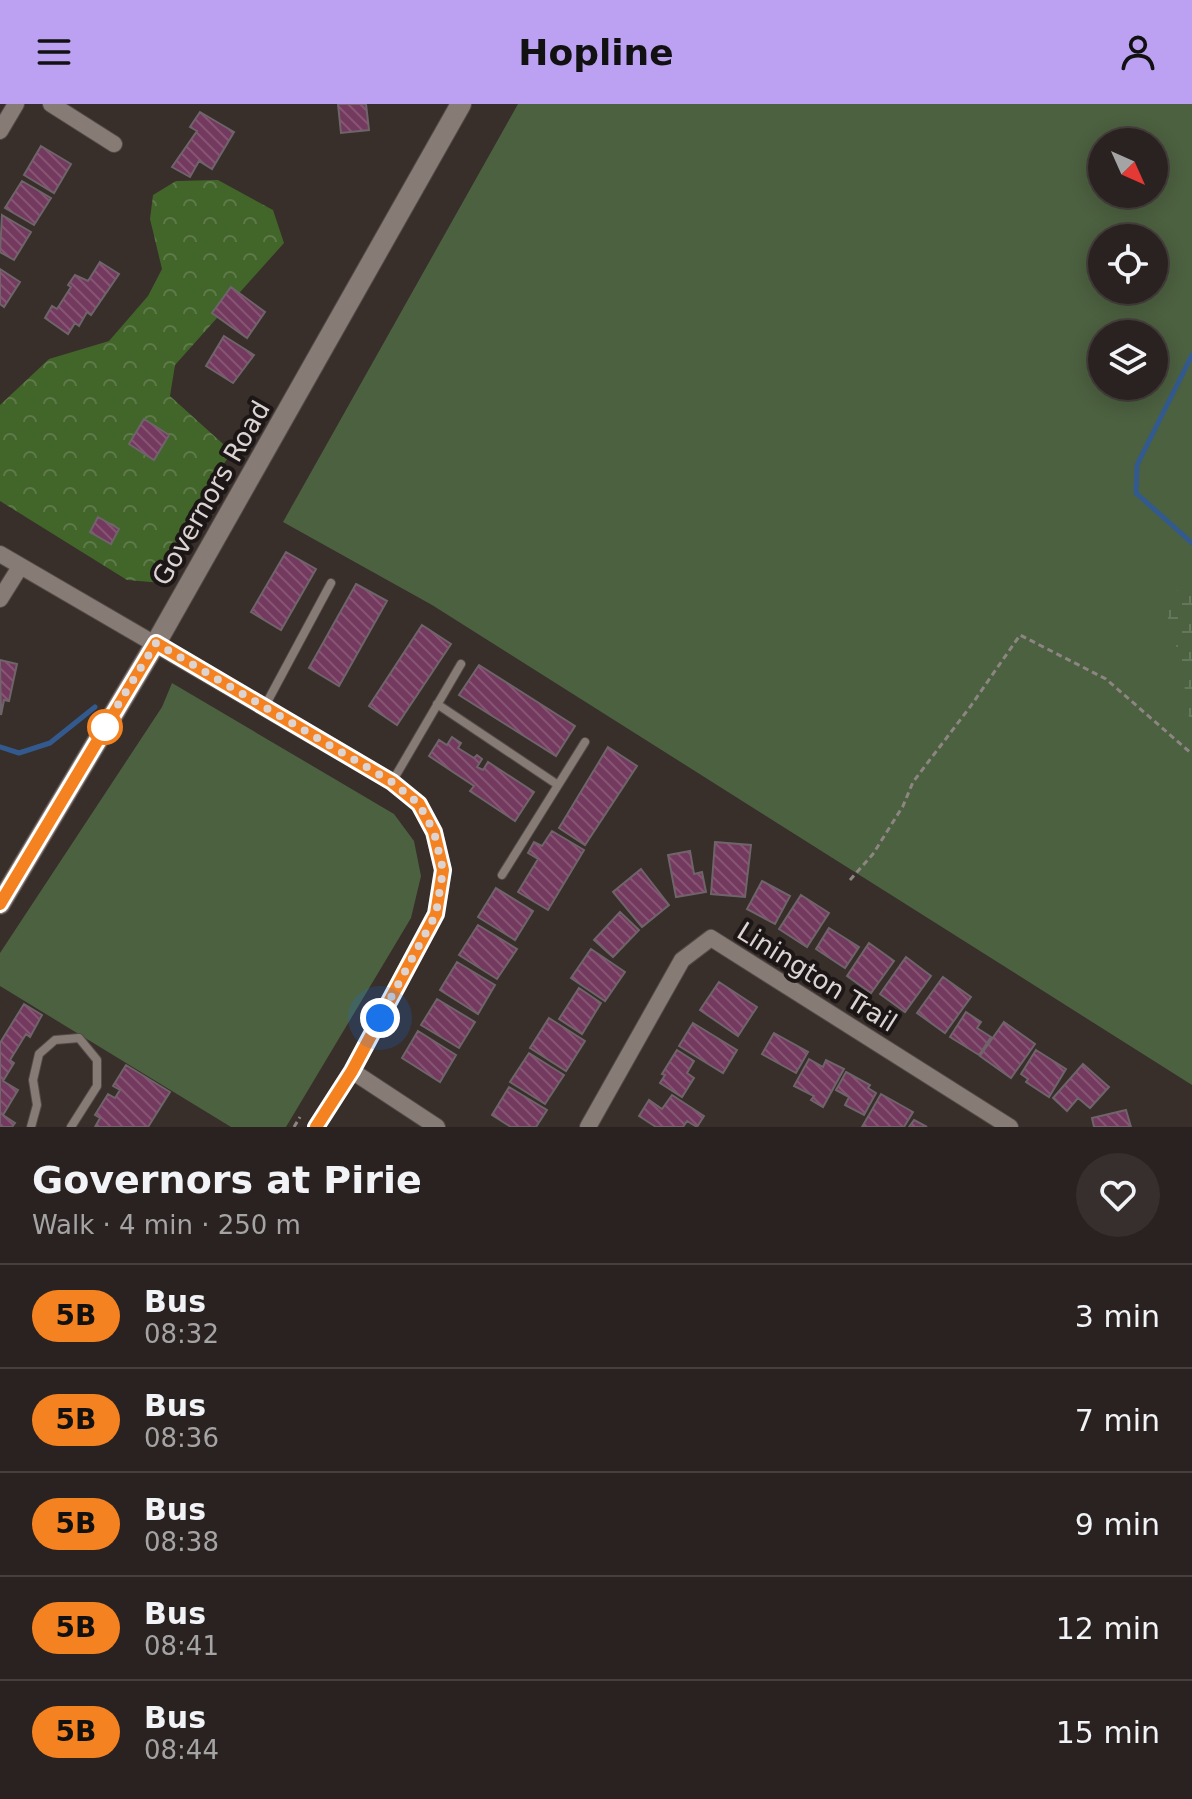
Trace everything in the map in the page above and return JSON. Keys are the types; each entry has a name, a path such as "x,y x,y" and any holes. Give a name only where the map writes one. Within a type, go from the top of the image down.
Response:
{"main road":[{"name":"Governors Road","path":"0,904 156,643 461,104"}],"street":[{"path":"0,131 16,104"},
{"path":"51,104 114,144"},
{"path":"0,554 265,706 392,782 419,804 434,832 443,870 436,914 352,1071 316,1127"},
{"path":"0,599 20,567"},
{"name":"Linington Trail","path":"588,1127 682,960 711,938 1010,1127"},
{"path":"352,1071 437,1127"}],"lane":[{"path":"265,706 331,583"},
{"path":"392,782 461,664"},
{"path":"437,704 558,785"},
{"path":"502,875 585,742"},
{"path":"31,1127 37,1105 33,1080 39,1054 55,1040 79,1038 97,1060 97,1086 71,1127"}],"path":[{"path":"850,880 873,854 903,806 913,782 1020,635 1106,679 1192,754"}],"green space":[{"path":"518,104 1192,104 1192,1085 432,605 283,522"},
{"path":"218,180 273,210 284,243 175,365 170,396 232,452 196,504 162,583 127,580 0,501 0,405 49,359 109,341 148,296 162,269 150,219 153,195 176,181"},
{"path":"1192,580 1192,722 1181,663 1163,601"},
{"path":"172,683 394,814 414,841 421,876 411,918 286,1127 231,1127 0,986 0,953 162,707"}],"building":[{"path":"338,104 366,104 369,130 341,133"},
{"path":"200,112 234,132 212,169 199,161 190,177 172,167 197,131 190,127"},
{"path":"41,146 71,164 54,193 24,175"},
{"path":"22,181 51,198 34,225 5,208"},
{"path":"2,215 31,232 14,260 0,252"},
{"path":"100,262 119,274 91,315 87,312 79,326 75,323 68,334 45,318 52,306 57,309 75,275 88,281"},
{"path":"0,269 20,282 4,307 0,304"},
{"path":"231,287 265,312 247,338 212,313"},
{"path":"224,336 254,355 233,383 206,366"},
{"path":"144,419 169,435 154,460 129,444"},
{"path":"98,517 119,529 111,544 90,532"},
{"path":"286,552 316,569 281,630 251,612"},
{"path":"356,584 387,601 339,686 309,668"},
{"path":"422,625 451,644 397,725 369,706"},
{"path":"0,660 17,664 9,701 4,700 1,715"},
{"path":"479,665 575,726 556,756 459,695"},
{"path":"452,737 461,743 458,748 474,758 477,755 482,759 477,767 483,770 488,762 534,792 515,821 470,791 474,786 429,756 439,740 447,745"},
{"path":"608,747 637,766 585,845 559,828"},
{"path":"552,831 584,850 548,910 518,892 538,859 528,853 534,842 542,846"},
{"path":"715,842 751,845 745,897 711,894"},
{"path":"690,851 694,874 702,872 706,892 676,897 668,855"},
{"path":"641,869 669,905 642,927 613,892"},
{"path":"762,881 790,896 775,924 747,909"},
{"path":"496,888 533,911 515,940 478,917"},
{"path":"801,895 829,913 807,947 779,929"},
{"path":"620,912 639,930 613,957 594,940"},
{"path":"478,925 517,949 497,979 459,955"},
{"path":"829,928 859,947 845,968 816,949"},
{"path":"869,943 894,961 871,993 847,976"},
{"path":"591,949 625,972 605,1001 571,978"},
{"path":"906,957 931,976 905,1012 880,994"},
{"path":"457,962 495,985 478,1014 440,990"},
{"path":"943,977 971,997 945,1033 917,1013"},
{"path":"719,982 757,1007 738,1036 700,1010"},
{"path":"579,988 601,1003 582,1034 559,1019"},
{"path":"437,999 475,1022 459,1048 421,1025"},
{"path":"24,1004 42,1015 30,1037 26,1034 10,1060 14,1063 3,1081 18,1090 3,1115 15,1123 12,1127 0,1127 0,1043"},
{"path":"966,1012 981,1022 977,1028 991,1037 979,1055 950,1037"},
{"path":"549,1018 585,1041 566,1071 530,1048"},
{"path":"1004,1022 1035,1044 1011,1078 980,1056"},
{"path":"693,1023 737,1050 723,1073 679,1046"},
{"path":"418,1031 456,1055 440,1082 402,1058"},
{"path":"774,1033 808,1052 796,1073 762,1054"},
{"path":"677,1050 694,1061 687,1073 694,1078 682,1097 660,1083"},
{"path":"1036,1050 1066,1069 1049,1097 1026,1082 1028,1079 1021,1074"},
{"path":"529,1053 564,1075 545,1104 510,1082"},
{"path":"809,1059 823,1067 826,1060 844,1069 823,1107 811,1100 814,1096 794,1086"},
{"path":"1083,1064 1109,1087 1090,1108 1078,1098 1067,1111 1053,1098"},
{"path":"126,1065 170,1092 148,1127 95,1127 100,1118 95,1115 108,1094 115,1098 120,1090 113,1086"},
{"path":"846,1072 870,1085 868,1088 876,1093 864,1115 845,1105 849,1097 836,1090"},
{"path":"509,1087 547,1110 536,1127 511,1127 492,1115"},
{"path":"881,1094 913,1112 904,1127 862,1127"},
{"path":"672,1095 704,1116 697,1127 687,1121 683,1127 656,1127 639,1116 649,1100 662,1109"},
{"path":"1126,1110 1131,1127 1094,1127 1092,1118"},
{"path":"914,1120 927,1127 909,1127"}],"waterway":[{"path":"1192,355 1137,465 1136,493 1192,543"},
{"path":"0,747 19,753 50,743 95,707"}],"bus line":[{"name":"5B","path":"0,904 156,643 392,782 419,804 434,832 443,870 436,914 352,1071 316,1127"}],"route":[{"path":"105,727 100,734 156,643 392,782 419,804 434,832 443,870 436,914 380,1018"}]}
